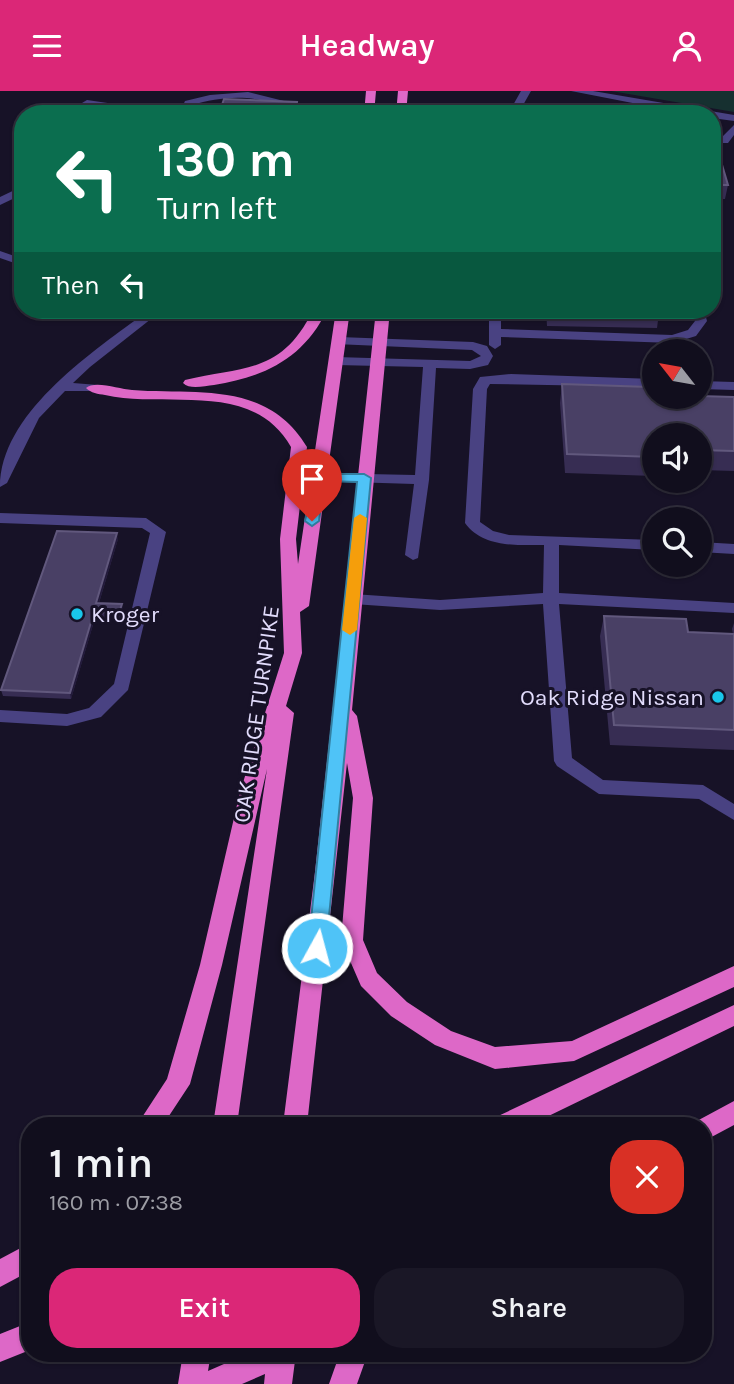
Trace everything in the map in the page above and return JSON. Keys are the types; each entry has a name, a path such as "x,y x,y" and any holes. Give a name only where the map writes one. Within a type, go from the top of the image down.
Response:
{"highway":[{"path":"93,389 115,384 205,382 250,374 268,366 299,345 314,327 317,319"},
{"name":"OAK RIDGE TURNPIKE","path":"226,1117 343,319"},
{"path":"296,1117 326,872 382,319"},
{"path":"93,389 116,396 201,393 222,395 259,410 293,436 299,447 288,538 293,653 250,792 211,965 178,1084 155,1117"},
{"path":"344,695 363,798 352,940 369,979 399,1009 443,1038 495,1058 574,1051 734,976"},
{"path":"522,1117 734,1015"},
{"path":"712,1125 734,1112"},
{"path":"0,1274 21,1261"},
{"path":"0,1348 21,1340"},
{"path":"192,1384 196,1362"},
{"path":"210,1384 261,1362"},
{"path":"278,1384 281,1362"},
{"path":"343,1384 351,1362"}],"street":[{"path":"87,103 100,91"},
{"path":"576,91 658,105"},
{"path":"187,105 198,100 238,101 270,98 281,105"},
{"path":"87,103 107,105"},
{"path":"721,141 724,141 734,128"},
{"path":"0,483 33,416 59,387 146,319"},
{"path":"336,361 470,365 483,362 495,346 495,319"},
{"path":"495,333 673,339 692,333 700,319"},
{"path":"339,341 473,347 482,349 487,356"},
{"path":"413,555 422,480 430,364"},
{"path":"642,383 511,378 485,380 480,390 472,523 479,532 490,537 642,544"},
{"path":"712,385 734,386"},
{"path":"59,387 93,389"},
{"path":"318,477 422,480"},
{"path":"0,518 146,523 158,532 122,686 95,713 67,720 0,716"},
{"path":"552,540 551,598 563,761 599,787 703,792 734,813"},
{"path":"712,548 734,549"},
{"path":"353,600 440,605 551,598 734,608"}],"green space":[{"path":"611,91 734,91 734,112 721,110 721,105 693,105"}],"building":[{"path":"224,99 297,102 297,105 222,105"},
{"path":"721,161 728,185 721,185"},
{"path":"562,384 642,387 642,409 712,409 712,396 734,397 734,451 712,450 712,423 642,423 642,457 567,454"},
{"name":"Kroger","path":"57,531 117,533 96,603 122,604 119,613 94,612 70,693 1,690"},
{"path":"604,616 686,619 688,632 734,634 734,730 614,725"}],"slow traffic":[{"path":"350,630 360,518"}],"place":[{"name":"Kroger","path":"77,614"},
{"name":"Oak Ridge Nissan","path":"718,697"}],"route":[{"path":"312,521 318,477 364,478 317,948"}]}
